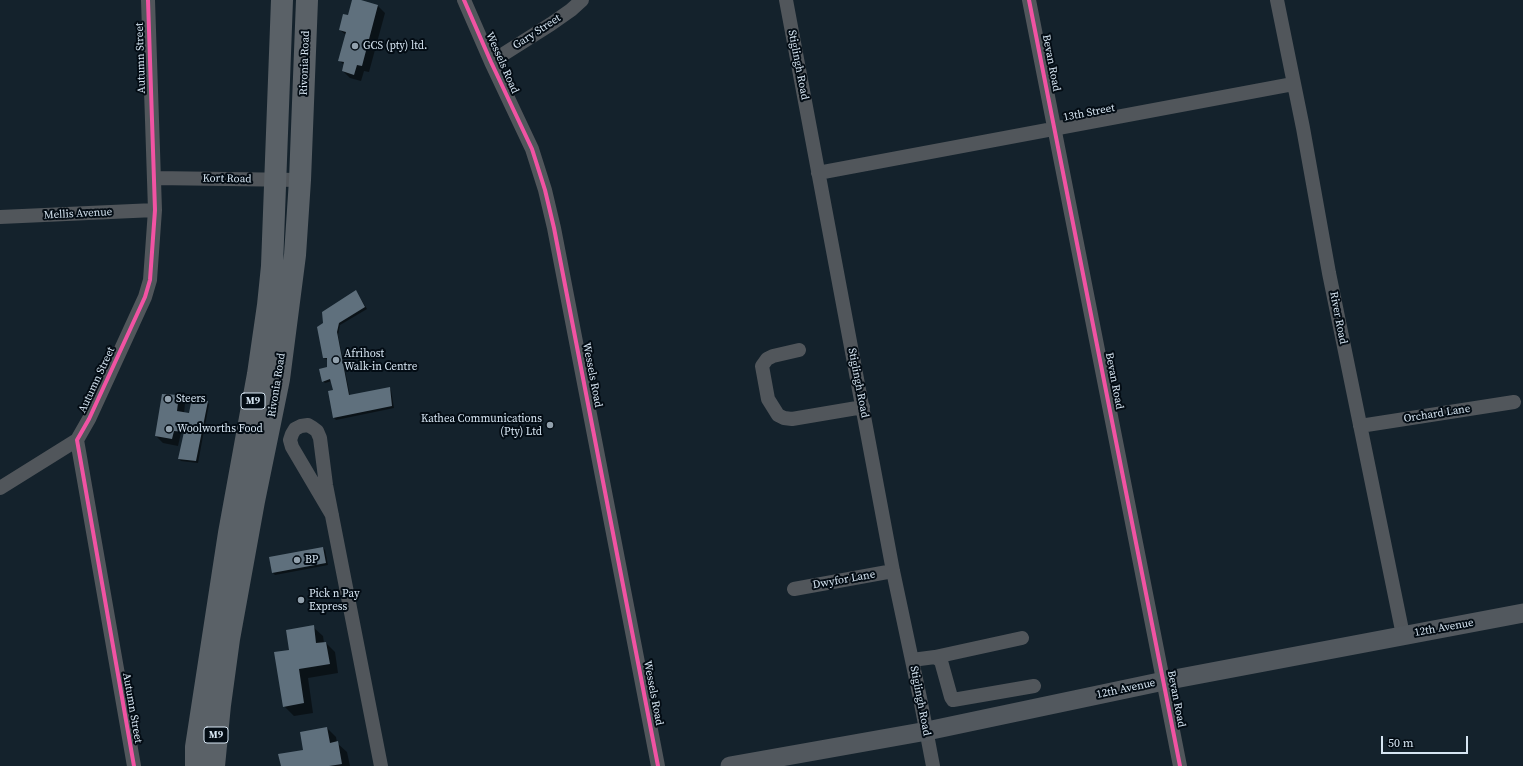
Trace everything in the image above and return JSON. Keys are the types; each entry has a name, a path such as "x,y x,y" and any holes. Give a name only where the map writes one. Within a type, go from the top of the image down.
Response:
{"main road":[{"name":"Rivonia Road","path":"196,766 196,747 229,533 258,374 267,312 272,266 282,0"},
{"name":"Rivonia Road","path":"214,766 220,705 229,640 254,501 279,379 295,255 300,180 307,0"},
{"name":"12th Avenue","path":"730,766 927,731 1164,681 1523,613"},
{"path":"220,705 224,766"}],"street":[{"name":"Autumn Street","path":"134,766 77,440 146,297 150,280 155,210 148,0"},
{"name":"Wessels Road","path":"464,0 532,149 545,190 554,228 658,766"},
{"name":"Gary Street","path":"491,62 551,24 582,0"},
{"name":"Stiglingh Road","path":"786,0 893,571 933,766"},
{"name":"Bevan Road","path":"1029,0 1180,766"},
{"name":"River Road","path":"1277,0 1360,426 1403,635"},
{"name":"13th Street","path":"818,173 1294,84"},
{"name":"Kort Road","path":"154,178 300,180"},
{"name":"Mellis Avenue","path":"0,217 155,210"},
{"path":"800,350 773,356 765,362 761,369 768,399 778,415 784,418 792,419 863,407"},
{"name":"Orchard Lane","path":"1360,426 1514,402"},
{"path":"332,515 292,446 290,440 292,434 301,426 308,425 313,428 317,431 320,438 332,515 381,766"},
{"path":"0,488 77,440"},
{"name":"Dwyfor Lane","path":"794,589 893,571"},
{"path":"912,660 935,657 1022,638"},
{"path":"935,657 941,661 953,700 1034,686"}],"building":[{"name":"GCS (pty) ltd.","path":"352,0 361,0 378,5 362,66 357,65 354,75 342,71 344,62 338,61 346,32 339,30 343,14 348,15"},
{"path":"356,290 365,307 339,323 337,332 349,395 390,387 392,406 333,418 328,391 333,390 330,379 322,382 319,369 327,367 327,358 323,358 317,327 323,323 322,312"},
{"path":"162,394 179,395 177,411 189,413 192,398 208,401 196,461 178,459 184,432 174,431 172,439 155,436"},
{"path":"323,547 326,563 272,573 269,557"},
{"path":"314,625 316,643 326,642 330,664 299,669 304,703 283,707 274,652 289,650 286,630"},
{"path":"327,727 330,743 338,741 342,764 329,766 281,766 278,754 303,750 300,732"}],"cycle path":[{"path":"134,766 77,440 89,419 145,297 150,280 155,210 148,0"},
{"path":"464,0 532,149 545,190 554,228 658,766"},
{"path":"1029,0 1180,766"}],"place":[{"name":"GCS (pty) ltd.","path":"355,46"},
{"name":"Afrihost Walk-in Centre","path":"336,360"},
{"name":"Steers","path":"168,399"},
{"name":"Kathea Communications (Pty) Ltd","path":"550,425"},
{"name":"Woolworths Food","path":"169,429"},
{"name":"BP","path":"297,560"},
{"name":"Pick n Pay Express","path":"301,600"}]}
